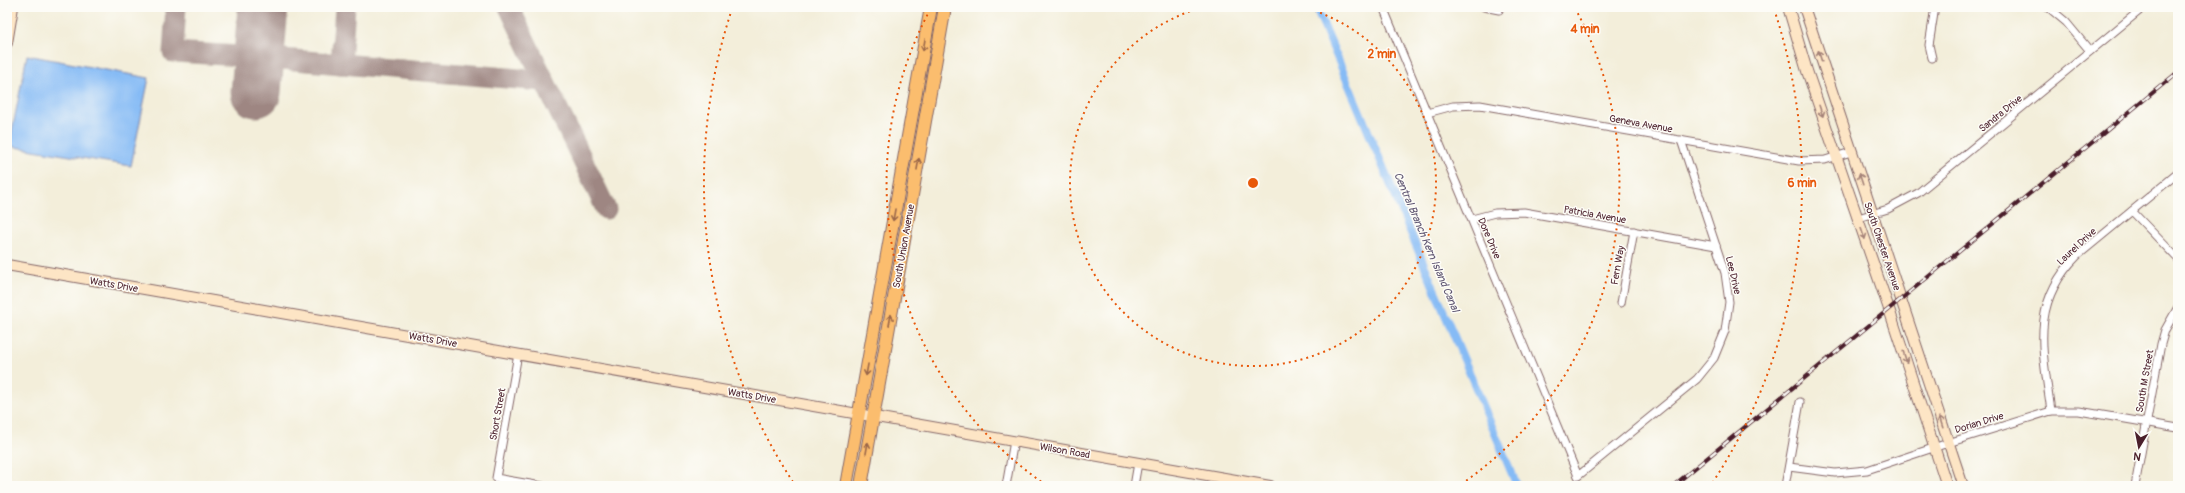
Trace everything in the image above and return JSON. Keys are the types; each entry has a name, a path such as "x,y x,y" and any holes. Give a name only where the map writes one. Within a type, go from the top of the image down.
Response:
{"main road":[{"name":"South Union Avenue","path":"846,486 931,7"},
{"path":"938,7 935,24 941,32"},
{"name":"South Union Avenue","path":"860,486 945,7"},
{"path":"900,182 914,185"}],"street":[{"path":"7,43 13,7"},
{"name":"Dore Drive","path":"1383,7 1578,476"},
{"path":"1484,7 1499,10"},
{"name":"South Chester Avenue","path":"1788,7 1807,71 1858,218 1947,486"},
{"name":"South Chester Avenue","path":"1804,7 1962,486"},
{"path":"1932,58 1929,45 1935,7"},
{"path":"2048,7 2066,22 2090,51"},
{"name":"Sandra Drive","path":"1858,218 1888,209 1918,193 2144,7"},
{"name":"Geneva Avenue","path":"1427,113 1453,106 1480,105 1799,161 1823,160 1852,152"},
{"name":"Lee Drive","path":"1578,476 1697,379 1714,358 1726,331 1729,302 1725,273 1681,140"},
{"name":"Laurel Drive","path":"2051,411 2042,335 2043,315 2051,291 2062,272 2077,256 2178,173"},
{"path":"2132,211 2178,259"},
{"name":"Patricia Avenue","path":"1472,219 1495,213 1524,212 1716,246"},
{"name":"Fern Way","path":"1621,303 1634,231"},
{"name":"Watts Drive","path":"7,265 859,414"},
{"name":"South M Street","path":"2136,486 2160,344 2165,330 2178,307"},
{"name":"Short Street","path":"518,354 496,478 542,486"},
{"path":"1785,486 1800,402"},
{"name":"Dorian Drive","path":"1789,467 1821,472 1852,472 1881,466 1934,447 2051,411 2079,411 2178,428"},
{"name":"Wilson Road","path":"859,414 1264,486"},
{"path":"1006,486 1014,441"},
{"path":"1134,486 1138,463"}],"water":[{"path":"27,55 149,78 131,166 9,146"}],"waterway":[{"name":"Central Branch Kern Island Canal","path":"1316,7 1517,486"}],"taxiway":[{"path":"176,7 173,52 259,57 543,81"},
{"path":"341,64 345,7"},
{"path":"509,7 606,209"}],"runway":[{"path":"256,92 263,7"}],"railway":[{"path":"1673,486 2178,72"}]}
